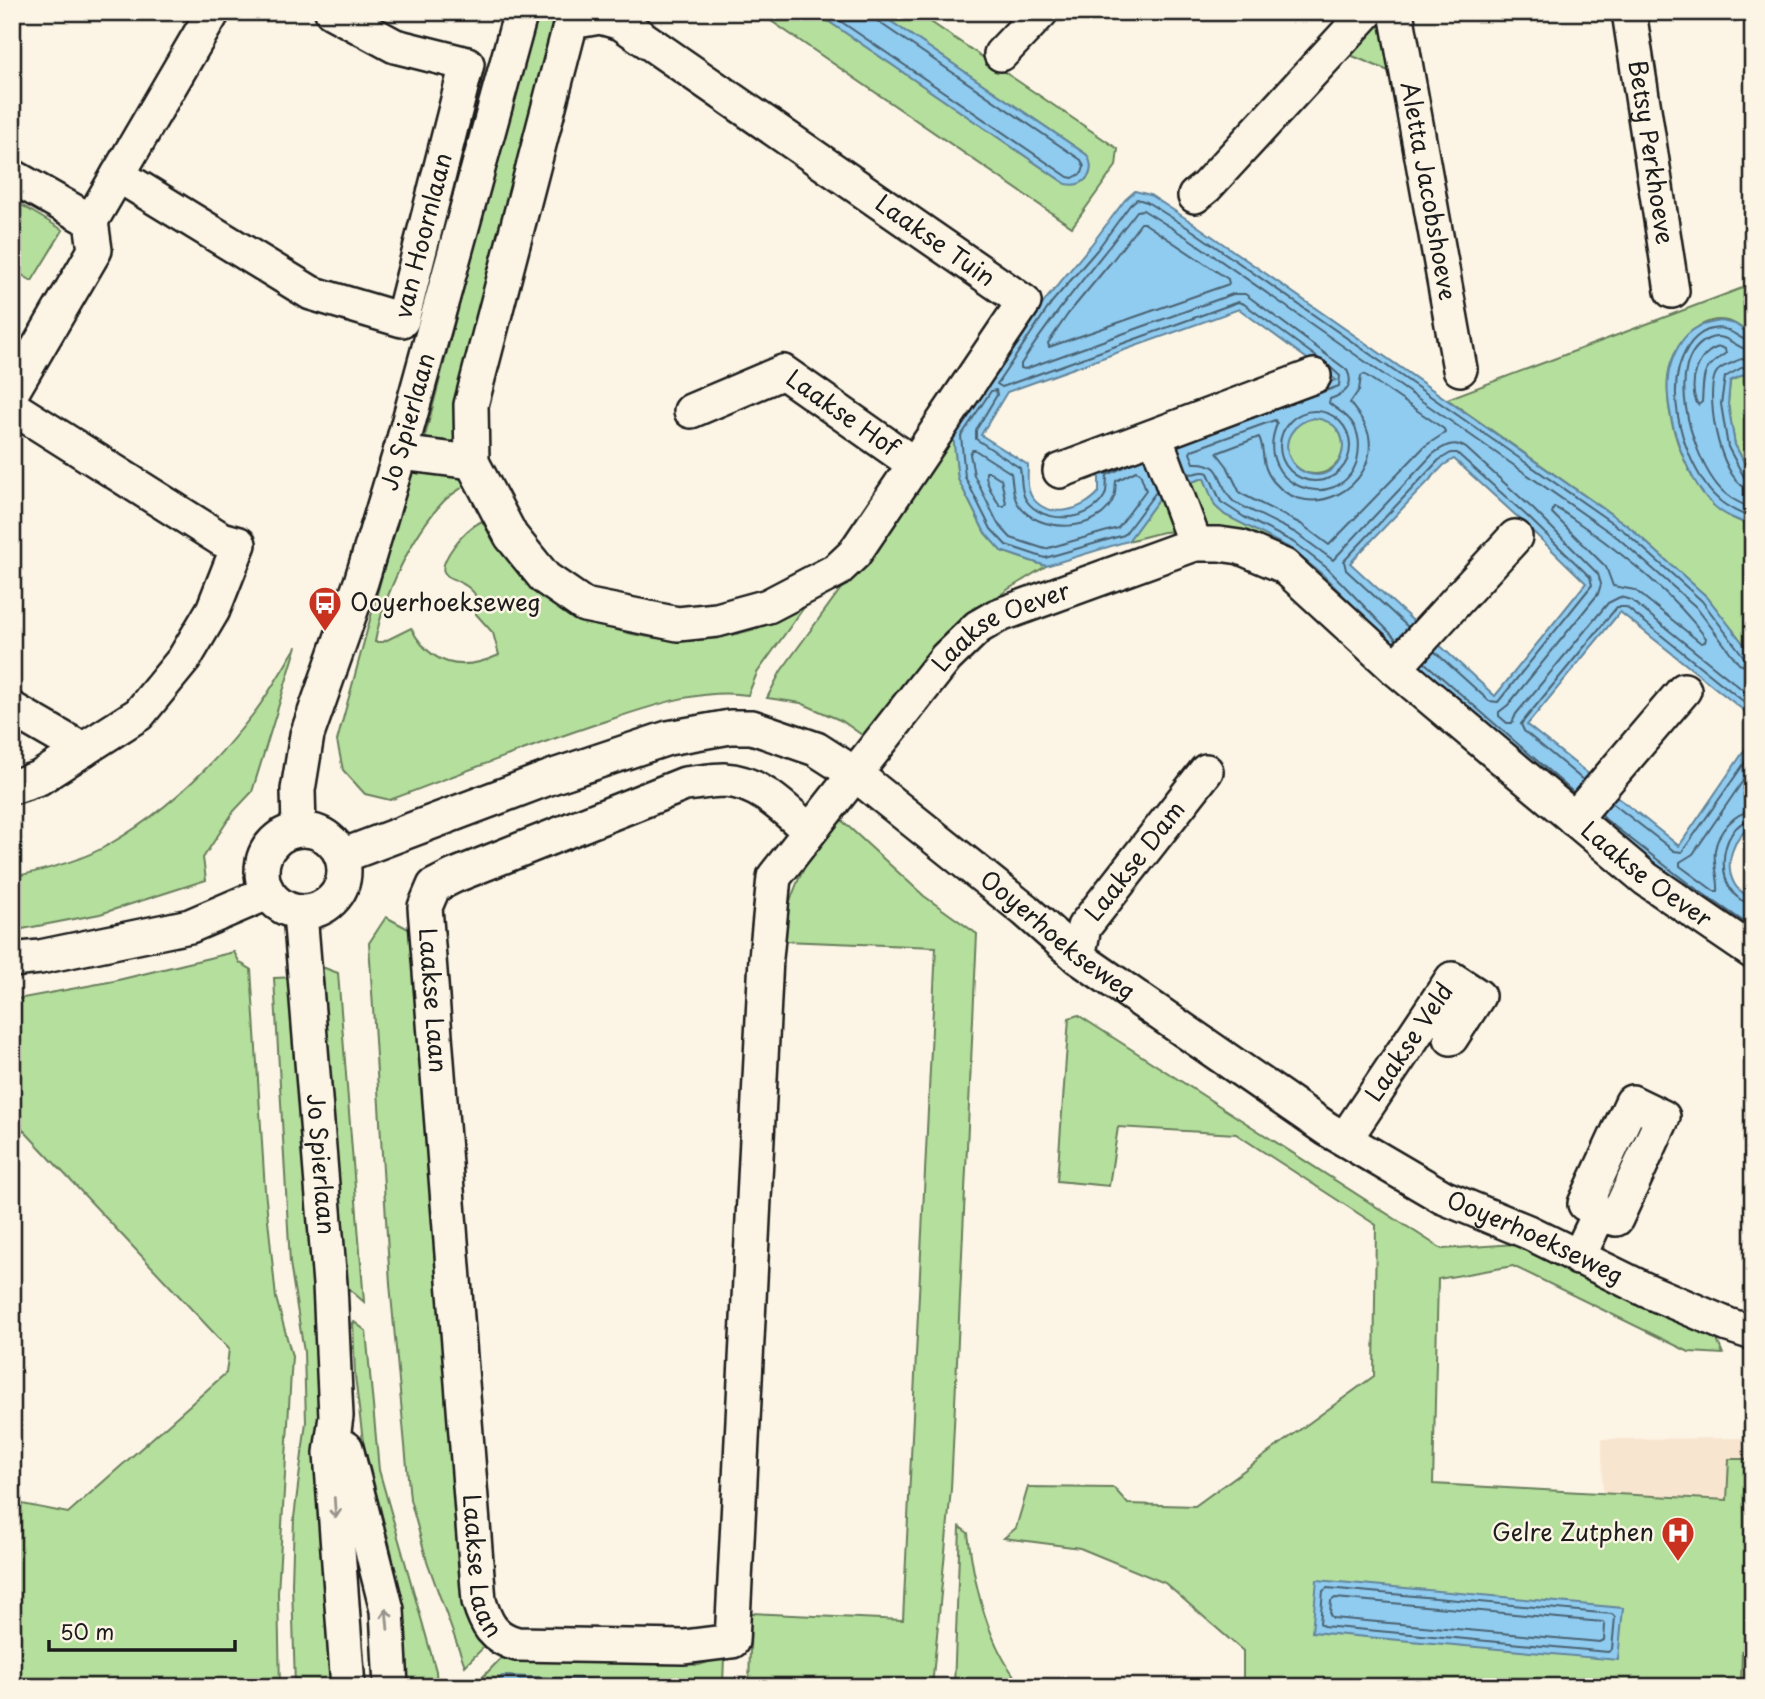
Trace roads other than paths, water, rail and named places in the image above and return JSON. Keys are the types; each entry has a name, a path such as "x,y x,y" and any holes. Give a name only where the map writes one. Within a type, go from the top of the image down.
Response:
{"street":[{"path":"12,391 95,250 90,221 213,12"},
{"name":"van Hoornlaan","path":"118,175 311,293 402,320 467,64 395,46 332,12"},
{"name":"Jo Spierlaan","path":"299,830 298,790 307,735 361,582 400,453 521,12"},
{"path":"1001,54 1041,12"},
{"path":"1195,196 1367,12"},
{"name":"Aletta Jacobshoeve","path":"1396,12 1460,369"},
{"name":"Betsy Perkhoeve","path":"1629,12 1672,291"},
{"name":"Laakse Tuin","path":"600,17 621,23 1024,302 854,554 837,570 768,606 716,620 678,624 584,606 545,578 511,536 472,462 471,405 571,22 600,17"},
{"path":"12,176 90,221"},
{"name":"Laakse Hof","path":"691,411 783,372 914,464"},
{"path":"1060,471 1314,376"},
{"path":"12,407 221,539 239,544 213,610 184,659 139,714 39,778 12,787"},
{"path":"1155,436 1195,544"},
{"path":"400,453 472,462"},
{"path":"1395,668 1514,537"},
{"name":"Laakse Oever","path":"855,774 946,658 978,627 1007,612 1195,544 1240,547 1284,566 1395,668 1646,879 1753,952"},
{"name":"Laakse Oever","path":"1574,819 1684,690"},
{"path":"12,709 83,750"},
{"name":"Ooyerhoekseweg","path":"342,856 554,776 668,738 730,727 752,727 816,749 855,774 1025,910 1078,957 1327,1129 1443,1196 1528,1232 1578,1258 1717,1320 1753,1333"},
{"name":"Laakse Dam","path":"1078,957 1084,927 1206,771"},
{"name":"Laakse Laan","path":"809,831 778,804 754,788 726,780 685,784 453,876 434,886 425,906 479,1601 485,1620 501,1640 517,1644 684,1647 732,1641 769,918 774,877 855,774"},
{"path":"299,830 312,831 325,836 342,856 345,873 341,889 331,902 317,911 300,913 275,903 267,893 261,877 262,860 270,845 283,834 299,830"},
{"path":"12,961 190,926 267,893"},
{"name":"Jo Spierlaan","path":"300,913 330,1284 336,1416 331,1453 348,1687"},
{"name":"Laakse Veld","path":"1345,1139 1452,979 1478,996 1451,1038"},
{"path":"1578,1258 1600,1212"},
{"name":"Jo Spierlaan","path":"336,1416 348,1453 387,1610 391,1687"}],"water":[{"path":"815,12 877,12 1087,155 1090,173 1079,184 1066,184"},
{"path":"1135,191 1150,195 1196,225 1628,526 1707,597 1753,656 1753,718 1620,612 1527,725 1679,846 1753,738 1753,826 1735,844 1730,869 1736,887 1753,899 1753,937 1685,890 1392,645 1322,574 1288,547 1225,515 1215,506 1204,478 1185,484 1169,441 1336,380 1239,309 1007,392 981,435 1028,465 1028,486 1032,497 1039,504 1057,511 1085,504 1099,492 1099,471 1148,449 1164,492 1128,541 1046,566 1001,551 985,533 958,479 953,434 1047,298","holes":["1314,418 1329,422 1343,441 1338,463 1330,471 1319,475 1299,469 1291,461 1287,444 1296,427","1454,459 1586,583 1495,696 1350,563 1444,465"]},
{"path":"1721,321 1735,324 1753,337 1753,377 1745,374 1730,381 1728,404 1735,445 1753,479 1753,525 1719,510 1697,485 1680,449 1670,411 1668,378 1677,349 1683,339 1695,329"},
{"path":"1317,1580 1623,1608 1618,1660 1312,1632"},
{"path":"502,1676 723,1685 723,1687 492,1687"}],"place":[{"name":"Ooyerhoekseweg","path":"325,633"},
{"name":"Gelre Zutphen","path":"1678,1563"}]}
